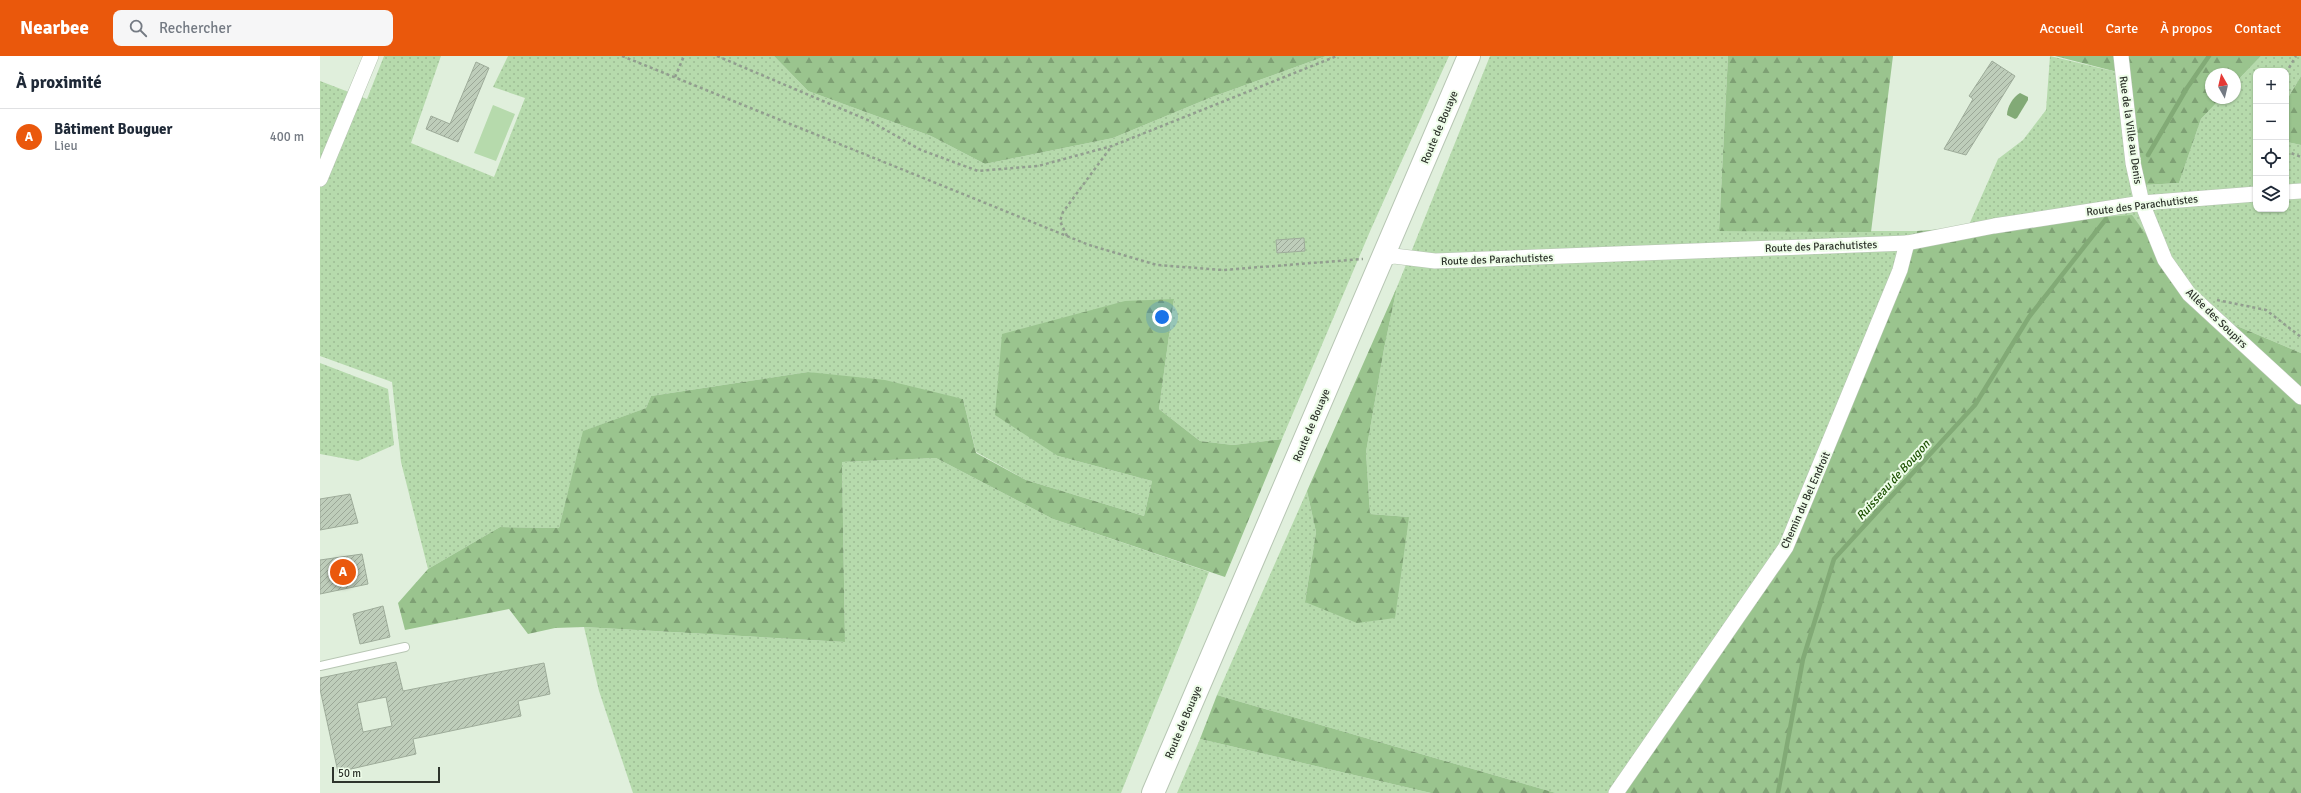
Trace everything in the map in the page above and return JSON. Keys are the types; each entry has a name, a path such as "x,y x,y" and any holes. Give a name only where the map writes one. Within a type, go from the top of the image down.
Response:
{"main road":[{"name":"Route de Bouaye","path":"1153,793 1375,258 1469,56"}],"street":[{"path":"320,179 371,56"},
{"name":"Rue de la Ville au Denis","path":"2121,56 2133,163 2142,203"},
{"path":"2289,192 2301,191"},
{"name":"Route des Parachutistes","path":"1375,258 1394,256 1435,262 1907,243 1994,226 2142,203 2253,194"},
{"name":"Allée des Soupirs","path":"2142,203 2165,260 2190,294 2301,398"},
{"name":"Chemin du Bel Endroit","path":"1616,793 1786,547 1801,516 1900,270 1907,243"}],"lane":[{"path":"320,666 405,647"}],"path":[{"path":"622,56 1068,237 1089,245 1156,265 1223,270 1323,264 1375,258"},
{"path":"675,77 684,56"},
{"path":"717,56 870,121 921,150 978,171 1038,166 1112,146 1337,56"},
{"path":"2289,68 2296,56"},
{"path":"1068,237 1060,221 1063,212 1112,146"},
{"path":"2289,152 2301,157"},
{"path":"2190,294 2266,310 2301,337"}],"shaded area":[{"path":"384,56 441,56 411,143 494,177 525,98 493,87 508,56 774,56 808,91 931,136 985,164 1113,138 1212,97 1326,56 1449,56 1371,229 1282,439 1233,445 1200,441 1159,409 1174,299 1058,456 1152,481 1144,516 1026,480 976,452 963,399 808,372 651,396 646,408 584,431 559,528 500,527 428,569 401,462 392,382 320,356 320,81 367,99"},
{"path":"1490,56 1728,56 1719,231 1917,231 1856,392 1791,552 1621,793 1556,793 1217,695 1307,491 1316,532 1305,602 1409,517 1370,514 1366,452 1384,349 1397,287"},
{"path":"2050,56 2129,75 2144,185 2179,183 2201,119 2215,104 2241,104 2241,77 2261,56 2301,56 2301,76 2289,96 2289,68 2253,68 2253,212 2289,212 2289,142 2301,145 2301,353 2218,318 1968,227 1998,159 2023,140 2046,110"},
{"path":"2020,93 2028,97 2028,100 2015,119 2007,115 2007,112 2013,100"},
{"path":"493,105 515,114 496,161 474,153"},
{"path":"320,363 388,389 394,445 358,461 320,454"},
{"path":"936,458 1053,519 1209,572 1121,793 633,793 599,691 584,627 845,642 842,462"},
{"path":"1200,739 1431,793 1177,793"}],"green space":[{"path":"774,56 1326,56 1212,97 1113,138 985,164 931,136 808,91"},
{"path":"1728,56 1893,56 1871,232 1719,231"},
{"path":"2055,56 2261,56 2241,77 2241,68 2205,68 2205,104 2215,104 2201,119 2179,183 2144,185 2129,75"},
{"path":"2301,76 2301,145 2289,142 2289,96"},
{"path":"2132,215 2173,272 2218,318 2301,353 2301,793 1621,793 1791,552 1856,392 1917,231"},
{"path":"1397,287 1384,349 1366,452 1370,514 1409,517 1395,618 1357,623 1305,602 1316,532 1307,491"},
{"path":"1174,299 1159,409 1200,441 1233,445 1282,439 1225,577 1053,519 936,458 842,462 845,642 584,627 555,628 528,634 509,609 405,630 398,603 428,569 500,527 559,528 583,431 646,408 651,396 808,372 885,380 963,399 976,453 1026,480 1144,516 1152,481 1058,456 995,415 1002,334 1125,301"},
{"path":"1217,695 1556,793 1431,793 1200,739"}],"building":[{"path":"1992,61 2015,76 1966,155 1944,149 1973,99 1969,96"},
{"path":"476,62 489,68 458,142 426,129 431,116 450,124"},
{"path":"1304,238 1305,251 1277,253 1276,240"},
{"path":"350,494 358,523 320,530 320,499"},
{"path":"362,554 368,584 320,594 320,560"},
{"path":"383,606 390,637 360,644 353,614"},
{"path":"396,662 403,691 544,663 550,694 518,701 521,716 413,739 416,754 338,772 320,689 320,678","holes":["386,697 392,726 363,732 357,703"]}],"waterway":[{"name":"Ruisseau de Bougon","path":"2148,155 2187,88 2209,56"},
{"name":"Ruisseau de Bougon","path":"1778,793 1803,659 1834,559 1975,405 2029,317 2106,219"}],"place":[{"name":"Bâtiment Bouguer","path":"343,572"}]}
